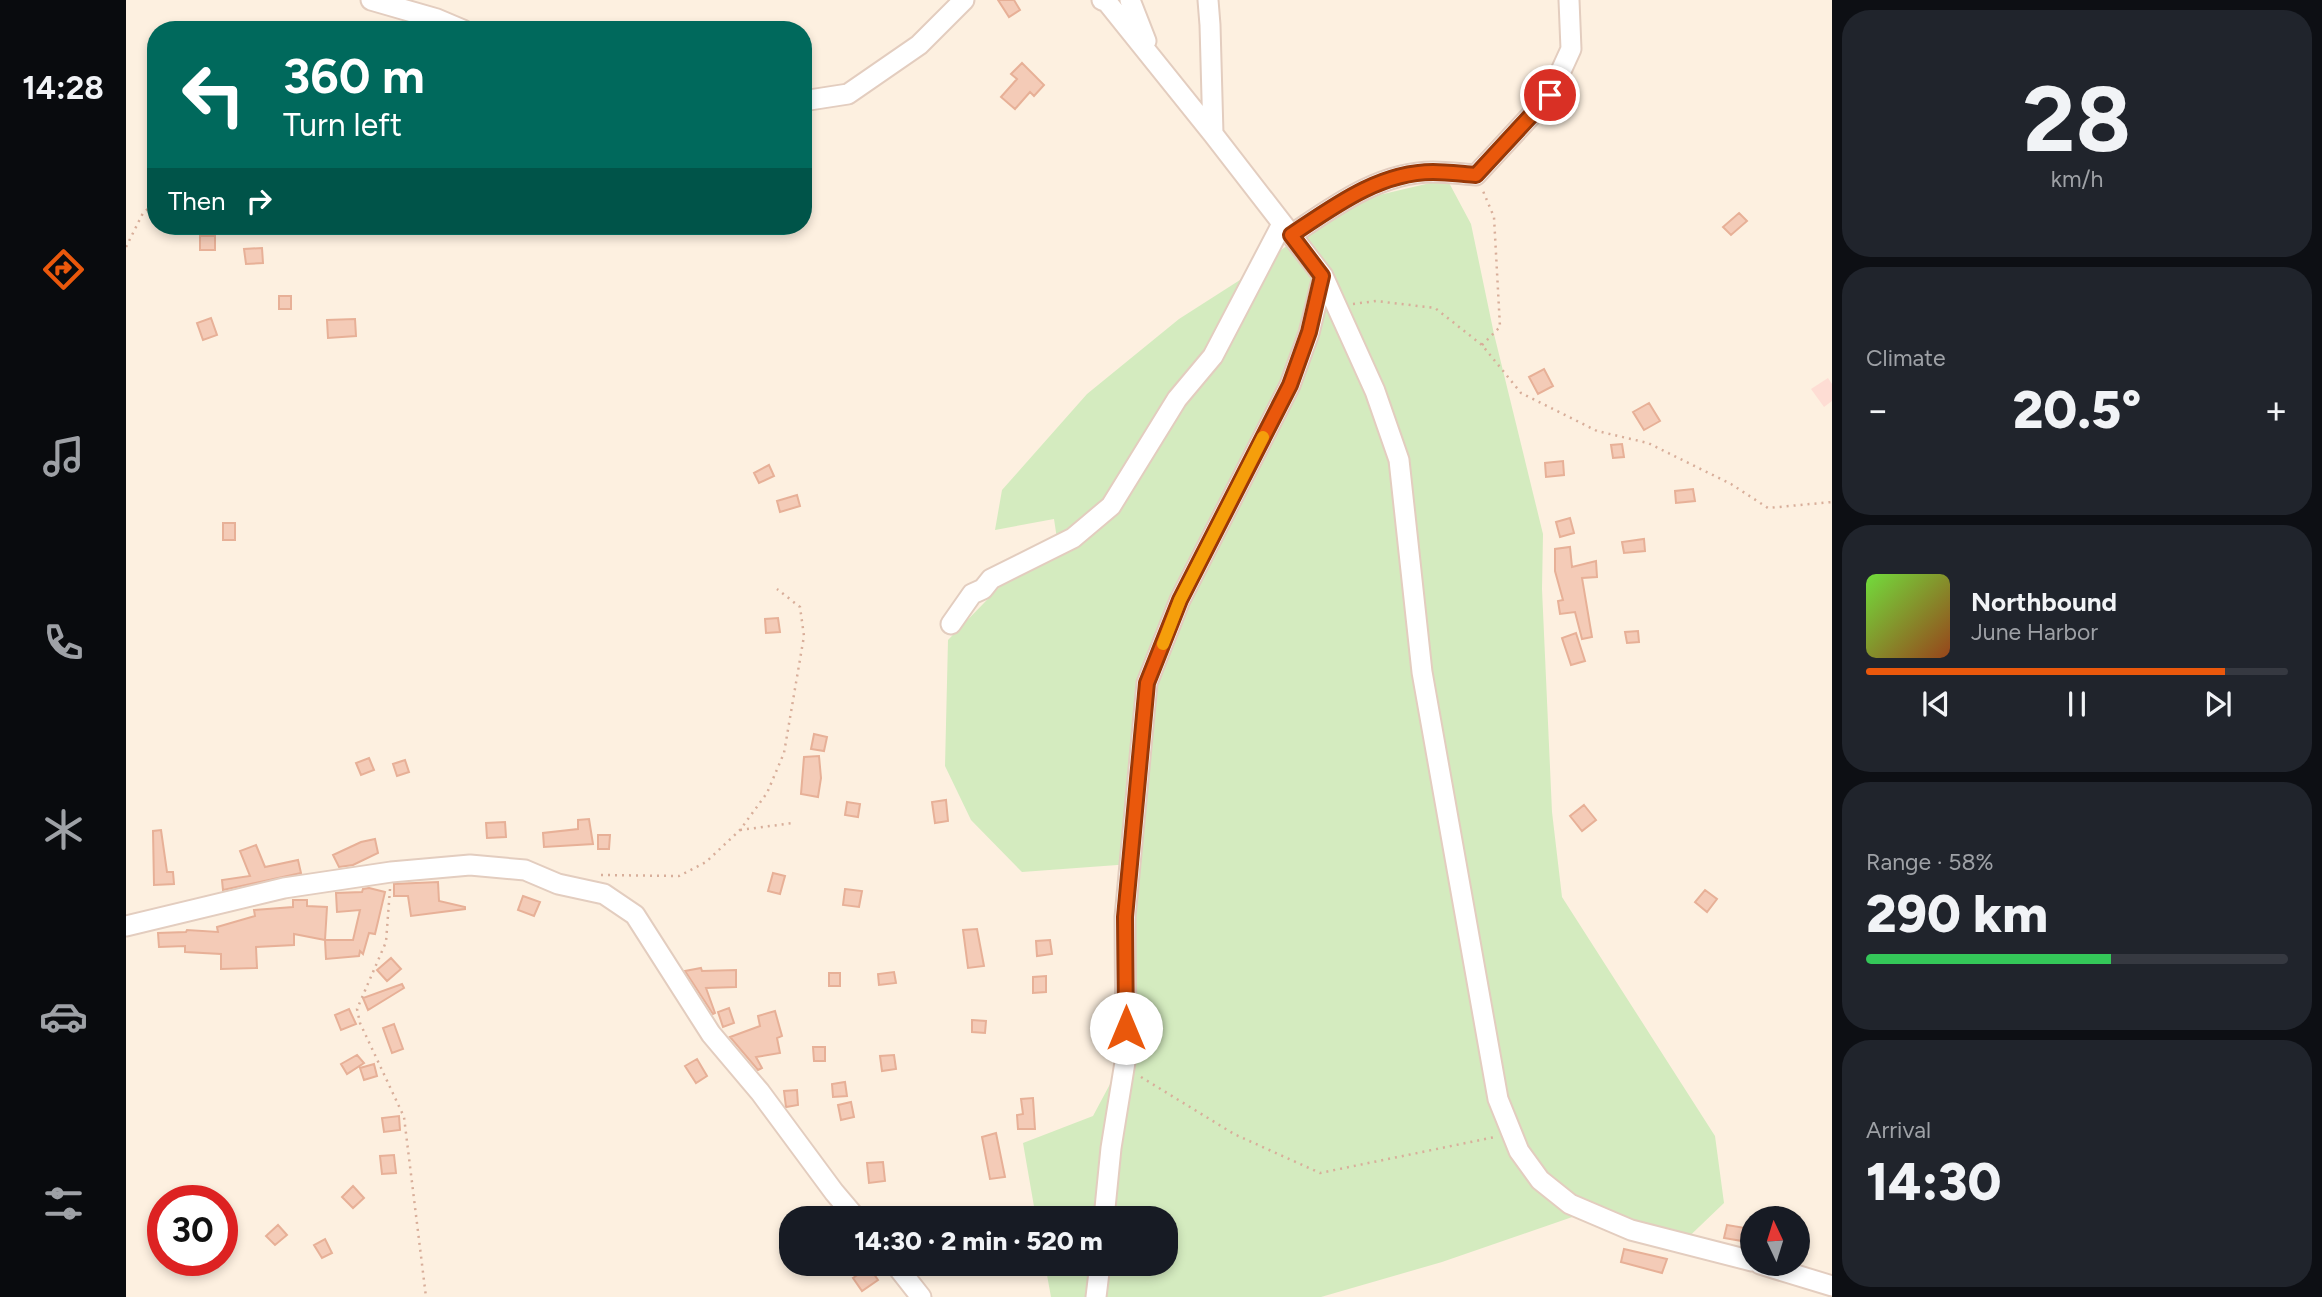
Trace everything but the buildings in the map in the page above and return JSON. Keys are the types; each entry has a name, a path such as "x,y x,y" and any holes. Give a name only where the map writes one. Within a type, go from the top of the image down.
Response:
{"street":[{"path":"371,0 443,21"},
{"path":"812,99 848,94 919,45 964,0"},
{"path":"1102,0 1107,2 1213,134 1322,276 1375,391 1399,460 1422,671 1498,1099 1519,1151 1540,1180 1570,1204 1631,1230 1740,1258"},
{"path":"1130,0 1152,58"},
{"path":"1208,0 1213,134"},
{"path":"951,624 972,594 983,589 990,579 1073,538 1111,506 1177,399 1213,356 1287,229 1350,196 1400,177 1431,172 1476,175 1550,95 1572,49 1569,0"},
{"path":"1105,1206 1111,1148 1125,1066 1125,917 1147,683 1180,600 1290,385 1309,332 1322,276"},
{"path":"126,926 284,888 391,872 470,864 525,870 558,884 604,894 635,915 711,1034 760,1092 846,1206"},
{"path":"904,1276 921,1297"},
{"path":"1096,1297 1099,1276"},
{"path":"1799,1276 1832,1286"}],"path":[{"path":"1476,175 1493,217 1500,327 1482,345"},
{"path":"126,247 147,210"},
{"path":"1336,306 1376,301 1435,308 1482,345 1521,393 1597,430 1648,443 1731,484 1768,508 1832,502"},
{"path":"601,875 679,876 706,862 740,830 767,793 783,752 804,636 800,607 777,589"},
{"path":"740,830 793,823"},
{"path":"391,872 386,942 357,1009 360,1023 404,1117 426,1297"},
{"path":"1125,1066 1234,1134 1320,1172 1512,1133"}],"shaded area":[{"path":"1828,378 1832,384 1832,401 1824,407 1811,389"}],"green space":[{"path":"1447,179 1471,224 1494,334 1543,534 1542,589 1552,812 1562,897 1715,1136 1724,1203 1676,1249 1581,1214 1442,1262 1321,1297 1051,1297 1047,1276 1178,1276 1178,1206 1034,1206 1023,1143 1093,1116 1117,1071 1131,864 1022,872 971,820 945,766 948,640 1020,566 1057,539 1054,519 995,530 1002,490 1087,394 1179,319 1254,271 1341,204"}],"slow traffic":[{"path":"1163,644 1180,600 1263,437"}],"route":[{"path":"1126,1028 1125,917 1147,683 1180,600 1290,385 1309,332 1322,276 1291,235 1350,196 1400,177 1431,172 1476,175 1550,95"}]}
